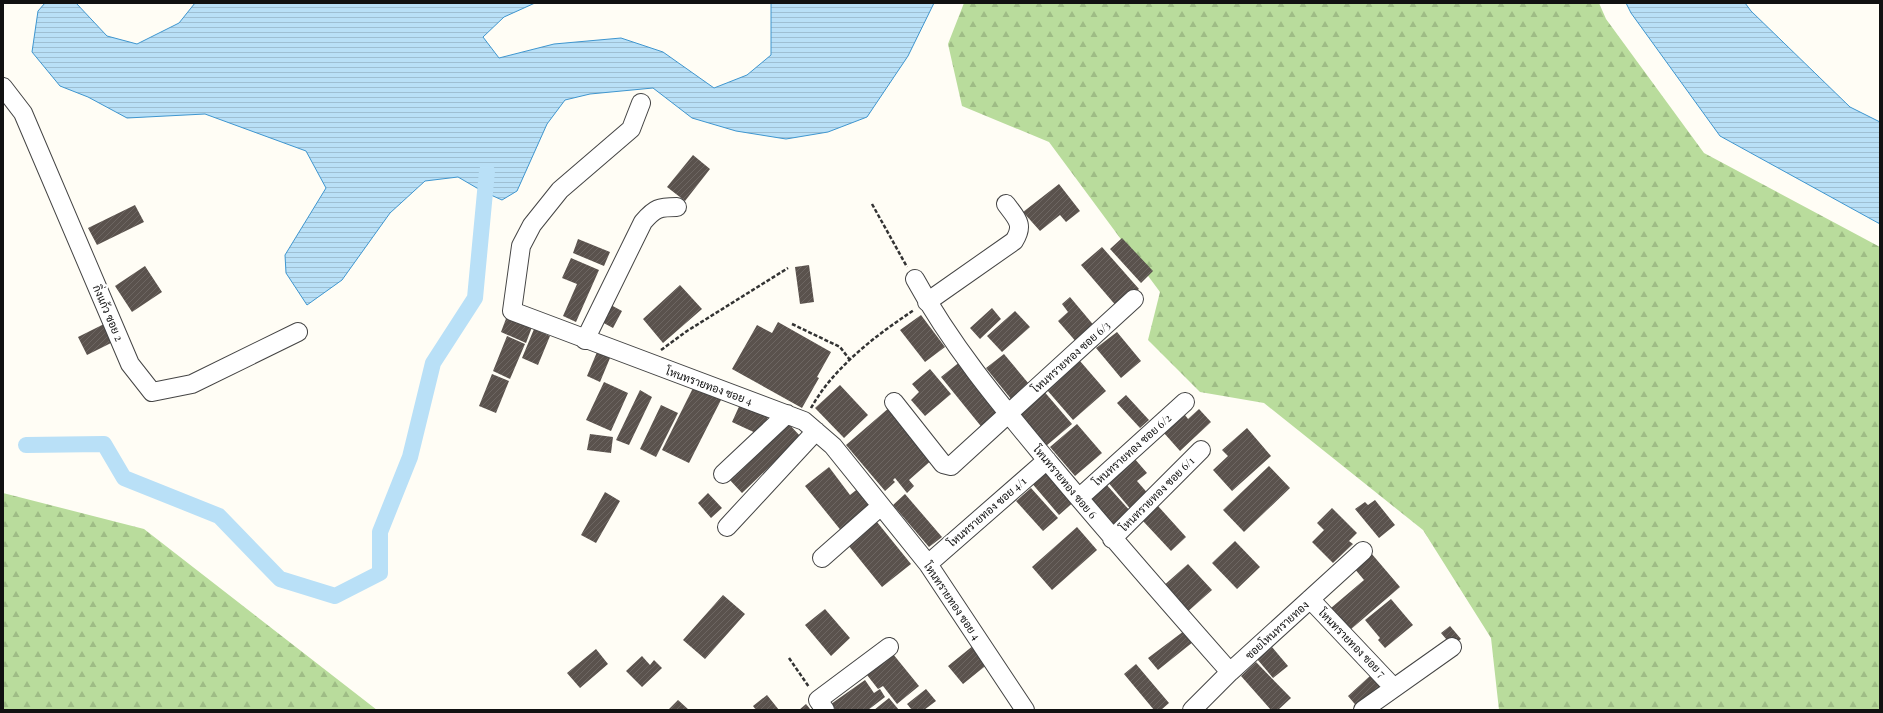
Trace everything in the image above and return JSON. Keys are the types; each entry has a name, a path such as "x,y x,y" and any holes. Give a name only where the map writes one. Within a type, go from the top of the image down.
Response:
{"street":[{"name":"กิ่งแก้ว ซอย 2","path":"3,87 23,113 130,364 152,392 192,384 298,332"},
{"name":"โหนทรายทอง ซอย 4","path":"642,103 631,129 560,190 532,225 521,246 512,312 787,414 810,426 833,446 928,564 1025,710"},
{"path":"927,302 1014,241 1020,230 1020,224 1006,204"},
{"path":"585,340 643,222 654,211 661,207 678,207"},
{"name":"โหนทรายทอง ซอย 6","path":"915,279 927,302 954,344 1008,415 1112,539 1230,672"},
{"name":"โหนทรายทอง ซอย 6/3","path":"894,402 943,464 947,466 955,463 1134,299"},
{"name":"โหนทรายทอง ซอย 6/2","path":"1079,498 1185,402"},
{"path":"724,474 787,414"},
{"path":"727,527 810,426"},
{"name":"โหนทรายทอง ซอย 6/1","path":"1112,539 1201,450"},
{"name":"โหนทรายทอง ซอย 4/1","path":"928,564 1047,460"},
{"path":"822,558 881,506"},
{"name":"ซอยโหนทรายทอง","path":"1192,710 1230,672 1362,551"},
{"name":"โหนทรายทอง ซอย 7","path":"1310,599 1394,688"},
{"path":"821,705 889,647"},
{"path":"1362,710 1452,647"}],"path":[{"path":"872,204 915,279"},
{"path":"645,362 687,331 788,268"},
{"path":"810,426 820,393 835,374 874,339 927,302"},
{"path":"792,324 840,347 850,360"},
{"path":"789,658 821,705"}],"green space":[{"path":"964,3 1599,3 1606,19 1704,153 1880,247 1880,710 1499,710 1491,638 1423,530 1264,403 1200,392 1148,340 1160,292 1049,142 962,106 948,44"},
{"path":"3,493 144,529 377,710 3,710"}],"water":[{"path":"45,3 76,3 107,36 137,44 179,23 195,3 535,3 504,17 483,37 499,58 554,44 621,38 663,52 714,88 747,75 771,55 771,3 934,3 908,56 867,117 828,132 786,139 736,131 692,118 653,88 590,94 565,100 547,124 517,191 502,200 482,191 458,177 425,181 390,213 342,280 307,305 286,273 285,255 326,188 306,151 205,114 127,118 88,97 60,86 32,52 38,11"},
{"path":"1626,3 1745,3 1751,11 1850,107 1880,122 1880,224 1720,136 1631,13"}],"building":[{"path":"693,155 710,169 685,201 667,187"},
{"path":"1059,184 1080,211 1066,222 1060,215 1040,231 1023,212"},
{"path":"135,205 144,222 97,245 88,228"},
{"path":"1122,238 1153,271 1141,283 1110,249"},
{"path":"578,239 610,252 604,266 573,253"},
{"path":"1102,247 1139,289 1118,308 1081,265"},
{"path":"571,258 599,270 576,322 563,316 577,284 562,278"},
{"path":"809,265 814,302 800,304 795,267"},
{"path":"145,266 162,292 132,312 115,286"},
{"path":"680,285 702,309 663,343 643,319"},
{"path":"1070,297 1096,328 1078,344 1058,321 1068,312 1062,304"},
{"path":"609,304 622,311 613,328 600,321"},
{"path":"992,308 1001,319 980,339 970,328"},
{"path":"1015,311 1030,327 1002,352 987,336"},
{"path":"921,315 945,347 925,362 900,330"},
{"path":"507,316 532,327 526,343 501,332"},
{"path":"778,322 831,352 817,377 819,378 802,408 732,369 757,325 772,333"},
{"path":"104,324 113,342 87,355 78,337"},
{"path":"534,329 550,336 538,365 522,358"},
{"path":"1117,332 1141,361 1121,378 1096,348"},
{"path":"507,336 525,344 510,379 493,371"},
{"path":"597,352 610,358 600,382 587,376"},
{"path":"1004,354 1029,384 1011,399 986,368"},
{"path":"961,361 1004,414 984,430 941,377"},
{"path":"1080,361 1106,391 1073,420 1047,390"},
{"path":"930,369 951,394 925,416 911,400 919,392 912,384"},
{"path":"492,374 509,381 496,413 479,406"},
{"path":"604,382 628,393 611,431 586,420"},
{"path":"695,384 722,398 689,463 662,450"},
{"path":"840,385 868,415 844,438 815,408"},
{"path":"1042,389 1072,424 1046,446 1016,412"},
{"path":"640,390 652,397 629,445 616,440"},
{"path":"1126,395 1149,420 1140,428 1117,403"},
{"path":"742,400 770,413 760,435 732,422"},
{"path":"661,405 678,413 656,457 640,449"},
{"path":"890,407 934,458 909,480 914,486 907,493 895,478 893,480 895,482 885,491 846,445"},
{"path":"1199,409 1211,422 1180,451 1164,433 1185,415 1188,419"},
{"path":"787,422 801,437 742,493 728,478"},
{"path":"1077,424 1102,453 1075,476 1050,447"},
{"path":"1247,428 1271,456 1232,491 1213,470 1228,456 1222,450"},
{"path":"590,434 613,437 611,453 587,450"},
{"path":"1134,458 1147,473 1137,481 1151,497 1133,512 1107,481"},
{"path":"1269,466 1290,488 1244,532 1223,510"},
{"path":"829,467 850,495 860,487 876,506 843,533 805,486"},
{"path":"1047,467 1076,500 1059,515 1030,481"},
{"path":"1105,483 1131,512 1113,528 1087,498"},
{"path":"1031,488 1058,518 1043,531 1016,501"},
{"path":"605,492 620,501 596,543 581,535"},
{"path":"708,493 722,508 711,518 698,503"},
{"path":"905,494 942,537 929,547 893,505"},
{"path":"1375,500 1395,525 1379,538 1355,509 1365,502 1368,505"},
{"path":"1158,506 1186,537 1171,551 1143,521"},
{"path":"1332,508 1357,533 1349,541 1353,544 1333,563 1312,542 1324,530 1317,523"},
{"path":"877,522 911,564 882,587 848,545"},
{"path":"1077,527 1097,550 1052,590 1032,567"},
{"path":"1235,541 1260,567 1237,589 1212,563"},
{"path":"1371,553 1400,587 1350,630 1331,608 1364,580 1354,568"},
{"path":"1188,564 1212,590 1185,614 1161,588"},
{"path":"723,595 745,614 705,659 683,640"},
{"path":"1391,599 1413,625 1385,648 1378,640 1380,638 1365,620"},
{"path":"825,609 850,638 831,656 805,625"},
{"path":"1450,626 1461,639 1452,646 1441,633"},
{"path":"1184,631 1193,642 1158,670 1148,658"},
{"path":"974,645 989,663 963,684 948,666"},
{"path":"1272,647 1288,666 1273,678 1257,659"},
{"path":"596,649 608,664 580,688 567,673"},
{"path":"893,654 919,686 897,704 883,686 878,689 867,675"},
{"path":"642,656 650,665 654,660 662,668 642,687 626,671"},
{"path":"1256,662 1291,698 1278,710 1271,710 1241,676"},
{"path":"1136,664 1169,703 1161,710 1154,710 1124,674"},
{"path":"1371,675 1383,687 1359,709 1348,696"},
{"path":"865,680 874,693 880,689 885,697 868,710 836,710 831,704"},
{"path":"926,689 936,701 924,710 912,710 907,704"},
{"path":"767,695 779,710 756,710 753,706"},
{"path":"889,698 899,710 874,710"},
{"path":"678,700 689,710 668,710"},
{"path":"806,704 811,710 799,710"}],"waterway":[{"path":"26,445 104,444 124,478 219,516 280,579 335,596 380,573 380,532 410,457 433,363 475,298 487,171"}]}
